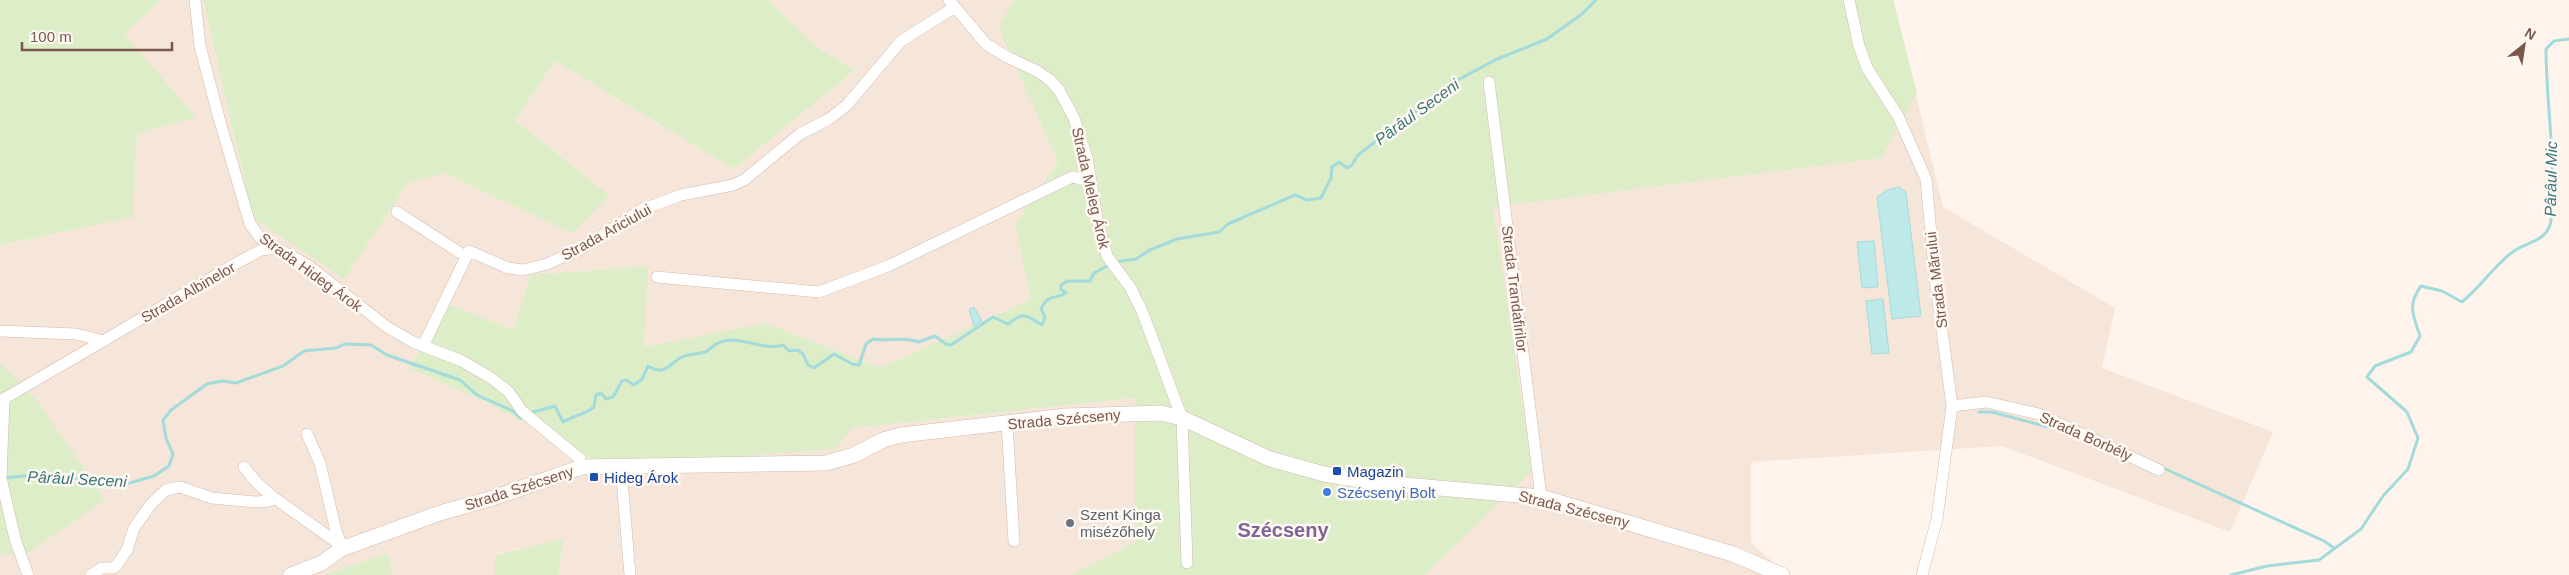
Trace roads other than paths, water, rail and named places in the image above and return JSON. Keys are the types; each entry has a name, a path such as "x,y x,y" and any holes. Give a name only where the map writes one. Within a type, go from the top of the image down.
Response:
{"street":[{"name":"Strada Hideg Árok","path":"195,0 200,46 240,195 250,224 261,239 308,266 387,327 423,346 462,361 491,378 509,392 527,415 580,459 582,467"},
{"name":"Strada Mărului","path":"1849,0 1857,39 1867,68 1898,116 1926,179 1935,278 1952,406 1937,519 1922,575"},
{"name":"Strada Meleg Árok","path":"952,4 986,44 1006,57 1038,70 1059,90 1074,118 1087,158 1101,237 1111,264 1130,287 1142,311 1182,418 1187,563"},
{"name":"Strada Ariciului","path":"397,212 465,256 469,251 508,268 524,270 547,264 581,250 641,210 681,195 733,185 744,180 800,134 829,119 847,105 901,41 952,4"},
{"name":"Strada Trandafirilor","path":"1489,82 1541,497"},
{"path":"657,277 819,292 888,266 1072,178 1091,181"},
{"name":"Strada Albinelor","path":"2,400 260,250 275,248"},
{"path":"423,346 465,256"},
{"path":"0,331 76,334 104,341"},
{"path":"2,400 2,494 28,575"},
{"name":"Strada Borbély","path":"1952,406 1986,402 2039,414 2159,470"},
{"name":"Strada Szécseny","path":"290,575 322,563 342,546 440,513 493,498 582,467 826,463 854,455 894,436 1065,416 1149,412 1182,418 1270,459 1324,474 1371,482 1541,497 1733,554 1782,575"},
{"path":"1007,423 1014,541"},
{"path":"307,434 320,463 336,531 342,546"},
{"path":"244,467 257,483 273,496 342,546"},
{"path":"621,467 630,575"},
{"path":"91,575 102,568 113,568 117,565 127,550 134,528 151,504 166,490 180,487 207,496 239,501 270,501 273,496"}],"water":[{"path":"1899,187 1906,192 1921,316 1892,319 1877,197 1887,190"},
{"path":"1874,241 1878,287 1862,288 1857,242"},
{"path":"1883,299 1889,353 1872,354 1866,301"},
{"path":"974,307 982,321 974,326 969,309"}],"waterway":[{"name":"Pârâul Seceni","path":"1115,262 1136,259 1150,250 1177,239 1219,232 1228,224 1295,195 1307,200 1321,198 1331,178 1332,167 1339,162 1347,168 1352,165 1358,155 1414,112 1428,107 1456,81 1495,60 1547,39 1582,14 1596,0"},
{"name":"Pârâul Mic","path":"2231,575 2267,566 2319,560 2361,529 2383,496 2408,469 2418,438 2407,412 2367,377 2375,366 2411,352 2420,336 2413,305 2421,286 2442,291 2462,302 2507,256 2544,235 2547,231 2551,220 2553,183 2546,49 2554,41 2569,39"},
{"name":"Pârâul Seceni","path":"530,413 555,406 563,422 594,407 596,395 601,393 606,399 613,397 622,381 626,380 634,385 642,379 648,366 663,370 682,357 705,352 716,344 726,341 734,340 775,347 783,345 789,351 798,350 803,354 808,365 814,368 834,354 852,364 859,365 866,344 873,339 907,339 918,342 935,336 946,344 951,345 993,317 1008,324 1018,317 1025,316 1042,325 1045,317 1041,309 1046,301 1066,293 1061,289 1061,285 1067,281 1090,281 1094,273 1109,265"},
{"name":"Pârâul Seceni","path":"3,478 47,474 69,479 103,478 126,484 154,476 169,466 173,454 166,438 163,420 171,410 207,384 222,381 236,383 283,366 304,351 336,348 345,344 371,345 387,355 460,380 477,395 513,411 520,418 526,418"},
{"path":"1979,412 1992,412 2063,431"},
{"path":"2161,467 2324,541 2334,548"}],"place":[{"name":"Magazin","path":"1337,471"},
{"name":"Hideg Árok","path":"594,477"},
{"name":"Szécsenyi Bolt","path":"1327,492"},
{"name":"Szent Kinga misézőhely","path":"1070,523"}],"district":[{"name":"Szécseny","path":"1283,530"}]}
